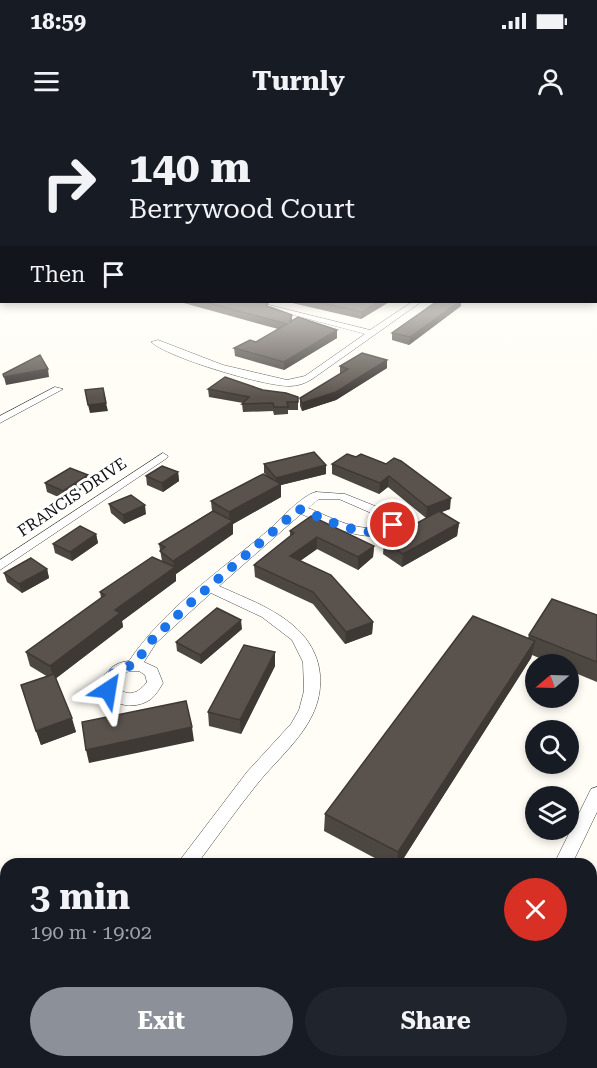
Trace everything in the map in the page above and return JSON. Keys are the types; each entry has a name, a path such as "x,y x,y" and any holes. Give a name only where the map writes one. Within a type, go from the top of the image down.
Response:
{"street":[{"path":"277,309 371,333"},
{"path":"155,342 171,351 265,380 295,383 310,378 319,369 406,309"},
{"path":"0,420 58,389"},
{"name":"FRANCIS DRIVE","path":"0,566 163,456"},
{"path":"134,665 152,640 210,587 299,509 316,495 341,496 391,517 393,525 385,531 364,533 299,509"},
{"path":"191,858 253,777 301,722 308,708 313,682 308,655 299,639 285,626 265,613 210,587"},
{"path":"566,858 597,794"}],"building":[{"path":"232,309 276,309 292,315 290,322 298,317 337,330 284,362 234,348 250,340 256,342 287,324"},
{"path":"350,309 366,309 362,312"},
{"path":"426,309 449,309 410,337 392,333"},
{"path":"362,353 387,360 336,392 302,403 300,398 348,369 340,366"},
{"path":"40,355 48,369 4,377 3,374"},
{"path":"225,377 263,390 298,397 298,402 287,402 288,407 274,407 273,403 242,404 249,397 208,389"},
{"path":"103,388 106,403 88,405 85,390"},
{"path":"314,452 326,465 276,478 264,464"},
{"path":"347,454 356,457 361,454 386,464 394,458 451,498 427,507 389,476 380,483 332,464"},
{"path":"162,466 178,472 162,483 146,476"},
{"path":"70,468 88,475 63,491 45,483"},
{"path":"263,474 281,484 229,512 211,501"},
{"path":"131,495 145,505 123,515 109,504"},
{"path":"213,511 233,521 173,561 160,551 165,547 159,544"},
{"path":"439,511 459,523 403,554 384,541"},
{"path":"311,516 374,546 358,557 317,537 290,556 331,575 373,622 346,632 313,592 254,565 294,533 290,531"},
{"path":"80,526 96,534 70,552 53,544"},
{"path":"152,557 175,567 115,610 120,613 50,666 26,652 105,595 100,592"},
{"path":"31,558 47,569 19,584 4,573"},
{"path":"552,599 597,615 597,662 579,654 529,635"},
{"path":"217,608 241,620 200,655 176,642"},
{"path":"473,616 535,641 398,852 325,814"},
{"path":"244,645 275,652 240,720 208,712"},
{"path":"54,674 72,718 36,731 21,685"},
{"path":"186,701 192,727 86,750 82,722"}],"route":[{"path":"108,690 108,679 112,673 134,665 152,640 187,606 299,509 364,533 385,531 393,525"}]}
